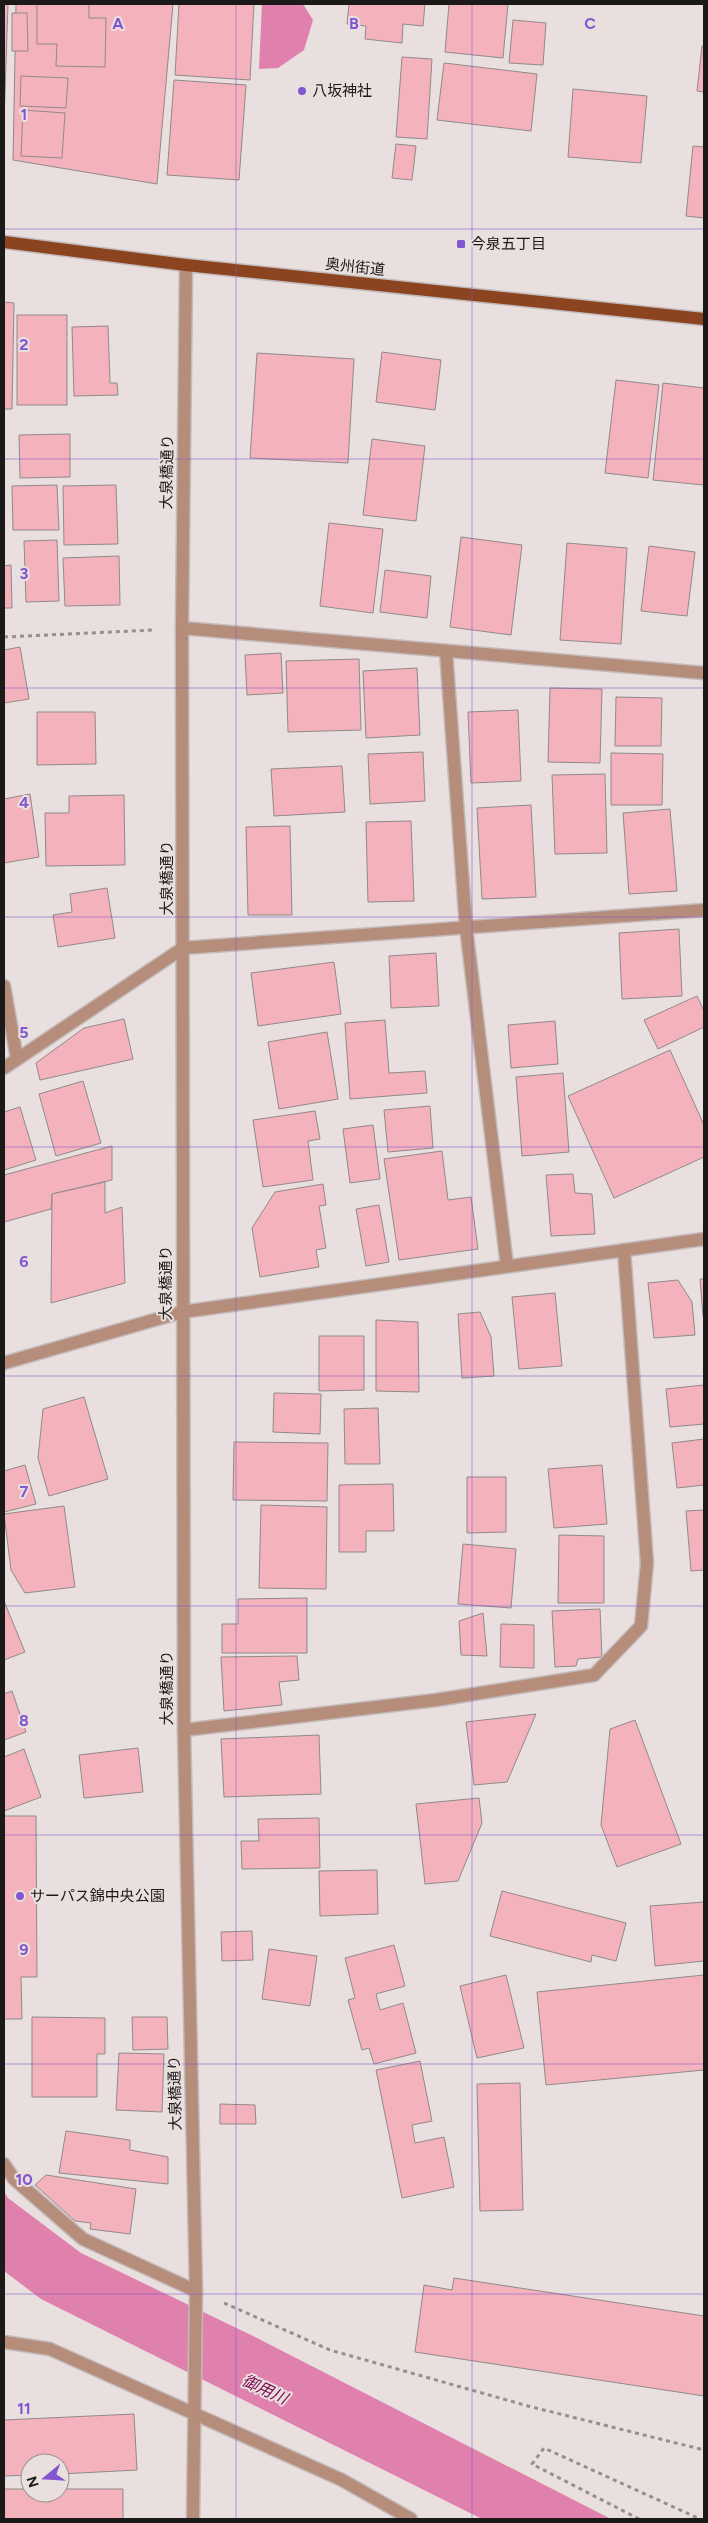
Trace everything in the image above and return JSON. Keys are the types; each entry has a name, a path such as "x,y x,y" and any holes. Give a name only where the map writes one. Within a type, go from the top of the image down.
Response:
{"main road":[{"name":"奥州街道","path":"4,242 186,266 704,319"}],"street":[{"name":"大泉橋通り","path":"186,266 182,628 182,1312 184,1730 196,2295 193,2414"},
{"path":"182,628 704,673"},
{"path":"446,650 466,927 507,1266"},
{"path":"4,1068 183,948 704,910"},
{"path":"4,986 17,1059"},
{"path":"4,1363 182,1312 704,1238"},
{"path":"184,1730 436,1700 594,1675 640,1626 647,1563 624,1250"},
{"path":"4,2164 14,2179 83,2239 196,2295"},
{"path":"4,2342 50,2349 342,2480 412,2519"},
{"path":"193,2414 193,2519"}],"path":[{"path":"4,636 182,628"},
{"path":"196,2295 330,2350 528,2406 704,2450"},
{"path":"639,2519 532,2464 544,2448 700,2519"}],"water":[{"path":"262,4 303,4 313,20 304,50 278,68 259,69"},
{"name":"御用川","path":"4,2192 8,2198 81,2253 251,2335 611,2519 482,2519 41,2299 4,2271"}],"building":[{"path":"4,4 8,4 4,122"},
{"path":"16,4 173,4 157,184 13,160"},
{"path":"37,4 89,4 89,18 106,18 105,67 56,66 57,44 37,44"},
{"path":"179,4 254,4 250,80 175,75"},
{"name":"八坂神社","path":"349,4 425,4 423,26 403,24 402,43 365,39 366,26 347,24"},
{"path":"449,4 508,4 503,58 445,52"},
{"path":"12,13 27,13 28,51 12,51"},
{"path":"513,20 546,23 543,65 509,63"},
{"path":"702,46 704,46 704,92 697,91"},
{"path":"402,57 432,59 427,139 396,137"},
{"path":"444,63 537,74 531,131 437,120"},
{"path":"21,76 68,78 66,108 20,106"},
{"path":"174,80 246,85 239,180 167,175"},
{"path":"573,89 647,96 641,163 568,157"},
{"path":"23,110 65,113 62,158 21,156"},
{"path":"396,144 416,146 412,180 392,178"},
{"path":"693,146 704,147 704,218 686,216"},
{"path":"4,302 14,303 12,409 4,409"},
{"path":"17,315 67,315 67,405 17,405"},
{"path":"108,326 110,383 117,383 118,395 74,396 72,327"},
{"path":"382,352 441,360 435,410 376,402"},
{"path":"257,353 354,359 348,463 250,458"},
{"path":"616,380 659,385 648,478 605,473"},
{"path":"663,383 704,388 704,485 653,480"},
{"path":"70,434 70,477 20,478 19,435"},
{"path":"372,439 425,446 416,521 363,515"},
{"path":"57,485 59,530 13,530 12,486"},
{"path":"116,485 118,544 64,545 63,486"},
{"path":"329,523 383,529 373,613 320,606"},
{"path":"461,537 522,545 511,635 450,627"},
{"path":"57,540 59,601 26,602 24,541"},
{"path":"567,543 627,548 621,644 560,640"},
{"path":"649,546 695,552 687,616 641,611"},
{"path":"119,556 120,605 65,606 63,558"},
{"path":"11,565 12,608 4,608 4,566"},
{"path":"385,570 431,576 427,618 380,612"},
{"path":"20,647 29,699 4,703 4,650"},
{"path":"281,653 283,693 247,695 245,655"},
{"path":"359,659 361,730 288,732 286,661"},
{"path":"417,668 420,735 366,738 363,671"},
{"path":"550,688 602,689 600,763 548,762"},
{"path":"616,697 662,698 661,746 615,746"},
{"path":"518,710 521,781 471,783 468,712"},
{"path":"37,712 95,712 96,764 37,765"},
{"path":"423,752 425,801 370,804 368,754"},
{"path":"611,753 663,754 662,805 611,805"},
{"path":"342,766 345,812 274,816 271,769"},
{"path":"605,774 607,853 555,854 552,775"},
{"path":"30,794 39,857 4,863 4,799"},
{"path":"124,795 125,865 46,866 45,813 69,813 69,796"},
{"path":"531,805 536,897 482,899 477,808"},
{"path":"670,809 677,891 629,894 623,813"},
{"path":"411,821 414,901 368,902 366,822"},
{"path":"290,826 292,915 248,915 246,827"},
{"path":"107,888 115,938 58,947 53,915 72,912 70,894"},
{"path":"679,929 682,996 622,999 619,933"},
{"path":"436,953 439,1006 391,1008 389,956"},
{"path":"334,962 341,1014 258,1026 251,973"},
{"path":"697,996 704,1011 704,1027 658,1049 644,1020"},
{"path":"124,1019 133,1059 40,1080 36,1063 84,1028"},
{"path":"385,1020 389,1073 425,1071 427,1093 350,1099 345,1023"},
{"path":"555,1021 558,1064 511,1068 508,1025"},
{"path":"327,1032 338,1099 279,1109 268,1042"},
{"path":"670,1050 704,1125 704,1157 614,1198 568,1096"},
{"path":"563,1073 569,1152 522,1156 516,1077"},
{"path":"83,1081 101,1143 56,1156 39,1094"},
{"path":"430,1106 433,1148 388,1152 384,1110"},
{"path":"20,1107 36,1160 4,1170 4,1112"},
{"path":"315,1111 320,1139 308,1141 313,1180 263,1187 253,1120"},
{"path":"373,1125 380,1179 350,1183 343,1129"},
{"path":"112,1146 112,1180 52,1194 51,1209 4,1222 4,1175"},
{"path":"442,1151 448,1200 471,1197 478,1249 399,1260 384,1159"},
{"path":"573,1174 575,1193 592,1194 595,1234 551,1236 546,1175"},
{"path":"105,1182 105,1213 122,1207 125,1283 51,1303 52,1194"},
{"path":"323,1184 326,1205 319,1206 326,1248 316,1250 319,1267 260,1277 252,1228 275,1192"},
{"path":"379,1205 389,1262 366,1266 356,1209"},
{"path":"700,1279 704,1279 704,1316 703,1316"},
{"path":"678,1280 692,1302 695,1335 654,1338 648,1283"},
{"path":"555,1293 562,1366 519,1369 512,1297"},
{"path":"480,1312 491,1337 494,1376 462,1378 458,1314"},
{"path":"376,1320 418,1322 419,1392 376,1391"},
{"path":"319,1336 364,1336 364,1390 319,1391"},
{"path":"704,1385 704,1424 670,1427 666,1389"},
{"path":"274,1393 321,1394 320,1434 273,1432"},
{"path":"84,1397 108,1479 49,1496 38,1458 43,1409"},
{"path":"378,1408 380,1464 345,1464 344,1409"},
{"path":"704,1439 704,1485 677,1488 672,1443"},
{"path":"234,1442 328,1443 327,1501 233,1500"},
{"path":"25,1465 36,1504 4,1512 4,1471"},
{"path":"602,1465 607,1524 554,1528 548,1469"},
{"path":"467,1477 506,1477 506,1532 467,1533"},
{"path":"393,1484 394,1531 366,1531 366,1552 339,1552 339,1485"},
{"path":"261,1505 327,1507 326,1589 259,1588"},
{"path":"64,1506 75,1587 25,1593 11,1570 4,1514"},
{"path":"704,1510 704,1570 691,1571 686,1511"},
{"path":"559,1535 604,1536 604,1603 558,1603"},
{"path":"463,1544 516,1549 511,1608 458,1604"},
{"path":"307,1598 307,1653 222,1653 222,1624 238,1624 238,1599"},
{"path":"4,1601 25,1652 4,1660"},
{"path":"600,1609 602,1657 578,1659 576,1666 555,1667 552,1611"},
{"path":"483,1613 487,1656 461,1655 459,1621"},
{"path":"501,1624 534,1625 534,1668 500,1667"},
{"path":"297,1656 299,1680 279,1682 282,1705 224,1711 221,1657"},
{"path":"12,1691 26,1732 4,1740 4,1694"},
{"path":"536,1714 507,1782 474,1785 466,1722"},
{"path":"635,1720 681,1844 617,1867 601,1825 610,1729"},
{"path":"319,1735 321,1794 224,1797 221,1739"},
{"path":"138,1748 143,1792 84,1798 79,1755"},
{"path":"24,1749 41,1797 4,1811 4,1757"},
{"path":"479,1798 482,1823 458,1881 425,1884 416,1804"},
{"name":"サーパス錦中央公園","path":"4,1816 36,1816 37,1977 21,1977 22,2019 4,2019"},
{"path":"319,1818 320,1868 242,1869 241,1841 259,1841 258,1819"},
{"path":"377,1870 378,1914 320,1916 319,1871"},
{"path":"502,1891 626,1923 616,1961 592,1955 591,1962 490,1936"},
{"path":"704,1902 704,1961 655,1966 650,1906"},
{"path":"252,1931 253,1960 222,1961 221,1932"},
{"path":"394,1945 405,1986 376,1994 380,2010 403,2003 416,2053 374,2064 369,2048 362,2050 348,2000 355,1998 345,1958"},
{"path":"269,1949 317,1956 310,2006 262,1999"},
{"path":"506,1975 524,2048 477,2058 460,1986"},
{"path":"704,1975 704,2070 546,2085 537,1992"},
{"path":"32,2017 105,2018 105,2054 97,2054 97,2097 32,2097"},
{"path":"132,2017 167,2017 168,2049 133,2050"},
{"path":"119,2053 164,2054 162,2112 116,2110"},
{"path":"420,2061 432,2121 412,2125 415,2143 444,2137 454,2187 402,2198 376,2070"},
{"path":"520,2083 523,2210 480,2211 477,2084"},
{"path":"220,2104 255,2105 256,2124 220,2124"},
{"path":"66,2131 130,2140 130,2150 168,2157 168,2184 59,2173"},
{"path":"46,2175 136,2189 130,2234 90,2229 91,2223 75,2221 35,2185"},
{"path":"454,2278 704,2316 704,2396 415,2352 424,2285 452,2290"},
{"path":"134,2414 137,2470 70,2473 70,2453 20,2453 20,2475 4,2476 4,2420"},
{"path":"4,2489 20,2489 20,2503 70,2503 70,2489 123,2489 123,2519 4,2519"}],"place":[{"name":"八坂神社","path":"302,91"},
{"name":"今泉五丁目","path":"461,244"},
{"name":"サーパス錦中央公園","path":"20,1896"}]}
